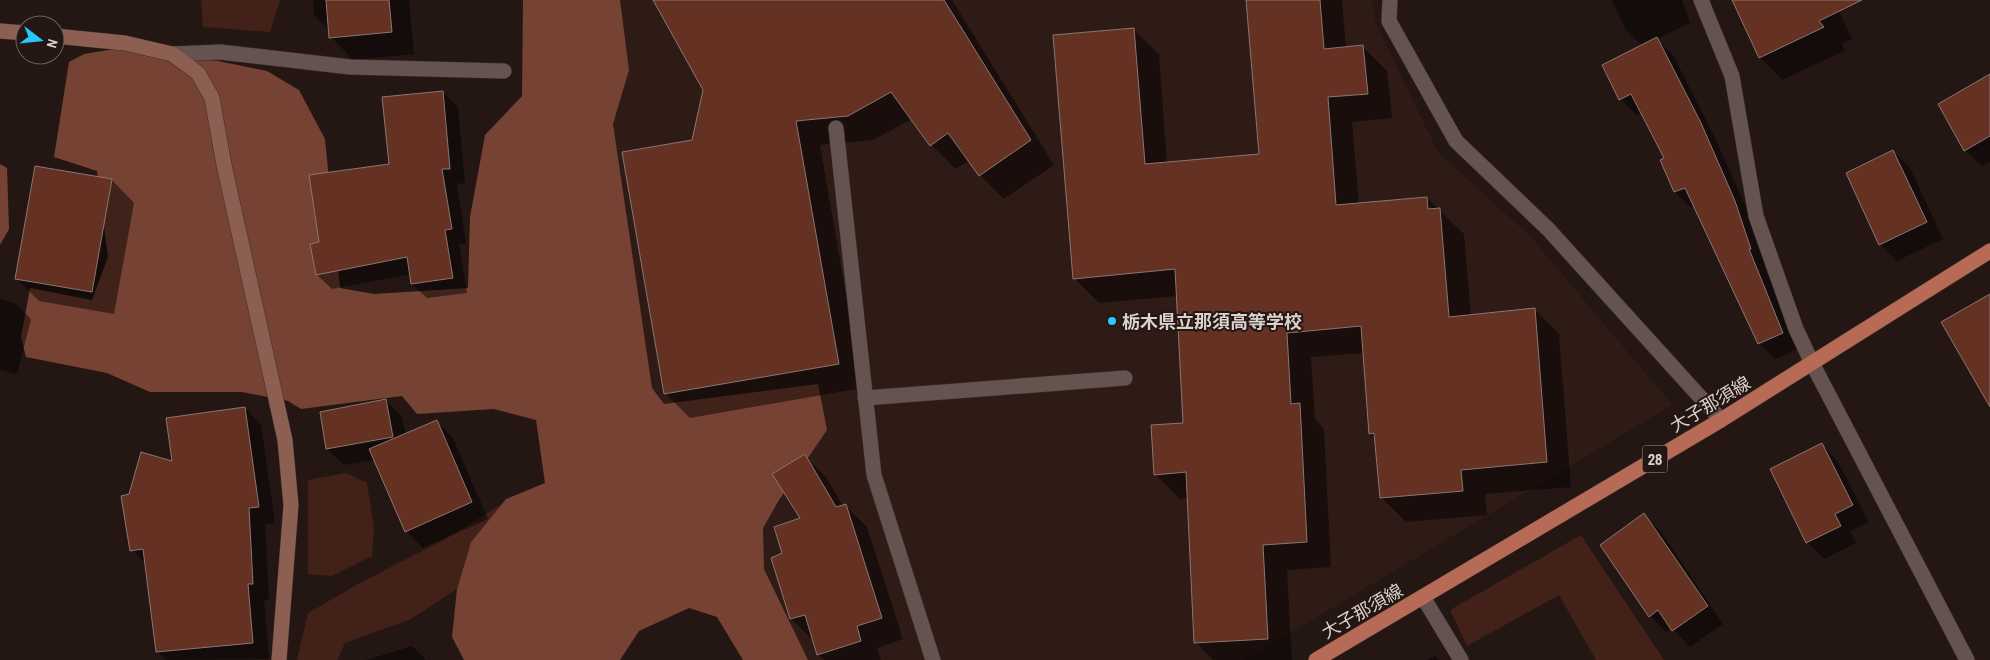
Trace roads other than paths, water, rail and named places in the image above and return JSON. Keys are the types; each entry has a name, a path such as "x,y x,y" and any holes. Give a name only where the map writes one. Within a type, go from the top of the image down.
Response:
{"main road":[{"name":"大子那須線","path":"1316,660 1721,420 1990,251"}],"street":[{"path":"1390,0 1389,21 1456,141 1548,229 1721,420"},
{"path":"1701,0 1732,76 1756,216 1796,330 1967,660"},
{"path":"0,31 15,32"},
{"path":"65,37 125,43 172,54 220,52 350,67 504,70"},
{"path":"172,54 198,73 212,98 224,165 285,440 291,505 279,660"},
{"path":"836,128 874,474 933,660"},
{"path":"865,398 1125,378"},
{"path":"1423,597 1461,660"}],"place":[{"name":"栃木県立那須高等学校","path":"1112,321"}]}
